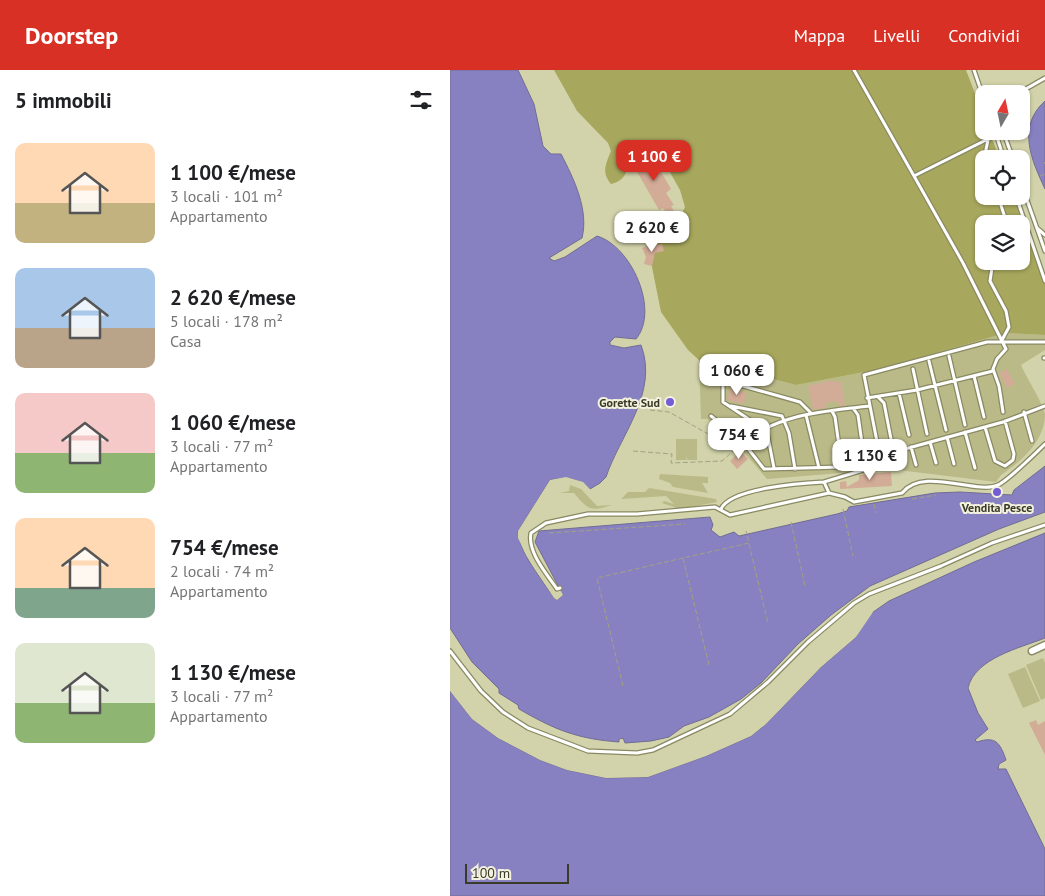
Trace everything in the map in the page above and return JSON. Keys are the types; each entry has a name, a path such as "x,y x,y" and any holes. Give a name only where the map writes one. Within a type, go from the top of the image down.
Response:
{"street":[{"path":"1032,651 1045,645"}],"lane":[{"path":"854,70 963,263 1006,349 997,359 994,370 1000,386 1003,412"},
{"path":"974,70 979,85"},
{"path":"1030,87 1045,78"},
{"path":"914,176 988,140"},
{"path":"986,150 988,140"},
{"path":"1019,205 1045,282"},
{"path":"1029,205 1045,251"},
{"path":"1037,228 1045,235"},
{"path":"992,270 990,281 1006,311 1010,327 1002,341"},
{"path":"879,452 864,375 987,342 1045,342"},
{"path":"949,356 965,425"},
{"path":"929,360 946,430"},
{"path":"912,369 927,434"},
{"path":"867,398 917,390 994,370"},
{"path":"974,376 984,417"},
{"path":"774,468 764,428 723,402 723,384 729,382 800,402 811,413"},
{"path":"899,393 909,435"},
{"path":"878,396 884,403 891,439"},
{"path":"728,405 782,416 785,420 795,469"},
{"path":"743,442 764,428 785,420 811,413 869,406"},
{"path":"721,509 730,498 754,491 824,482 870,468 894,452 1005,421 1024,412 1045,406"},
{"path":"853,408 858,416 864,450"},
{"path":"711,416 743,442 764,469 842,467 835,417 832,411"},
{"path":"1024,412 1032,441"},
{"path":"806,415 819,468"},
{"path":"986,426 995,461 1005,466 1013,460 1014,454 1005,421"},
{"path":"966,432 975,468"},
{"path":"947,437 954,464"},
{"path":"930,442 936,463"},
{"path":"560,588 556,590 533,550 530,539 531,533 546,523 588,514 637,514 715,507 730,515 829,493 845,497 854,502 902,493 907,487 936,481 980,486 998,485 1045,444"},
{"path":"910,447 916,465"},
{"path":"894,452 898,465"},
{"path":"824,482 829,493"},
{"path":"450,650 481,691 503,712 528,728 588,751 613,753 645,752 730,714 768,682 808,642 854,603 869,594 941,566 992,543 1045,525"}],"path":[{"path":"1040,176 1045,174"},
{"path":"650,410 669,412 735,449"},
{"path":"634,451 672,454 672,463 722,461 743,442"},
{"path":"912,498 936,495"},
{"path":"874,504 876,513"},
{"path":"843,509 853,556"},
{"path":"790,522 805,586"},
{"path":"549,533 685,524"},
{"path":"567,528 568,532"},
{"path":"746,531 768,623"},
{"path":"623,686 597,578 749,543"},
{"path":"683,558 709,665"}],"green space":[{"path":"1004,333 1045,335 1045,350 1021,365 1045,414 1041,434 1036,442 996,482 890,469 767,479 741,449 707,419 701,419 699,360 796,385 880,369"},
{"path":"676,439 697,439 697,460 687,460 687,456 686,460 676,460"},
{"path":"660,474 708,477 708,483 702,483 708,493 673,487 670,483 659,479"},
{"path":"570,485 581,489 597,506 612,505 594,509 583,503 574,493 560,493 569,491"},
{"path":"649,488 716,499 717,502 680,509 662,503 664,501 674,504 666,496 621,499 628,492 645,492"},
{"path":"1043,658 1045,663 1045,698 1041,700 1026,665"},
{"path":"1025,667 1040,701 1023,708 1008,674"}],"shaded area":[{"path":"450,70 518,70 534,104 543,146 551,154 561,154 575,184 584,217 582,238 549,258 554,261 565,257 597,236 609,242 621,252 631,265 643,296 645,312 643,327 636,339 615,337 610,342 610,345 624,348 641,345 645,363 645,380 642,397 636,413 606,477 590,489 576,480 561,478 550,480 518,531 526,557 554,598 557,600 563,595 535,542 539,531 710,517 713,525 711,530 720,537 734,532 739,536 837,514 847,511 849,507 935,493 960,492 1012,495 1014,490 1045,466 1045,512 999,529 870,586 831,615 798,644 761,683 741,699 709,717 684,726 669,737 651,741 625,743 623,738 619,739 619,742 591,739 544,723 519,709 518,705 499,693 499,689 472,662 450,628"},
{"path":"554,70 966,70 975,94 975,140 993,140 996,150 975,150 975,205 1018,205 1022,215 975,215 975,270 1030,270 1030,236 1045,274 1045,335 1005,333 880,369 796,385 699,360 688,350 661,312 649,252 652,235 656,227 663,221 681,215 685,207 680,190 654,144 636,150 629,156 625,174 620,180 611,184 605,172 611,151 608,143 577,111"},
{"path":"1045,101 1045,189 1035,167 1029,144 1031,122 1036,111"},
{"path":"1045,533 1045,638 1011,650 989,662 979,669 972,678 968,688 978,713 988,729 975,740 977,742 993,740 999,745 1006,760 999,764 998,769 1006,769 1045,849 1045,896 450,896 450,691 472,719 498,738 540,760 567,770 606,778 648,777 706,756 751,736 766,724 821,667 856,637 869,615 889,601 974,562"}],"pier":[{"path":"566,477 583,482 592,491 566,480 551,483 520,531 520,537 528,554 556,596 559,597 559,592 561,591 563,595 557,600 526,555 518,538 518,531 550,480"},
{"path":"871,610 873,612 856,637 821,667 766,724 751,736 706,756 648,777 606,778 567,770 540,760 498,738 472,719 450,691 450,689 474,717 499,736 541,758 567,767 606,775 647,775 705,754 749,734 765,722 819,666 854,635"}],"building":[{"path":"650,153 671,189 666,193 674,205 671,206 674,211 668,215 663,208 659,210 632,163"},
{"path":"657,242 659,245 662,244 664,251 655,253 652,266 644,264 646,257 642,248"},
{"path":"1007,369 1015,384 1007,388 999,373"},
{"path":"828,381 841,382 845,405 839,406 838,401 825,403 826,408 813,410 808,386"},
{"path":"730,389 746,392 744,404 727,400"},
{"path":"741,451 748,459 737,469 730,461"},
{"path":"891,472 892,486 840,489 840,482 846,481 847,487 859,480 859,475"},
{"path":"1036,720 1038,725 1045,721 1045,755 1029,723"}],"place":[{"name":"Gorette Sud","path":"670,402"},
{"name":"Vendita Pesce","path":"997,492"}]}
